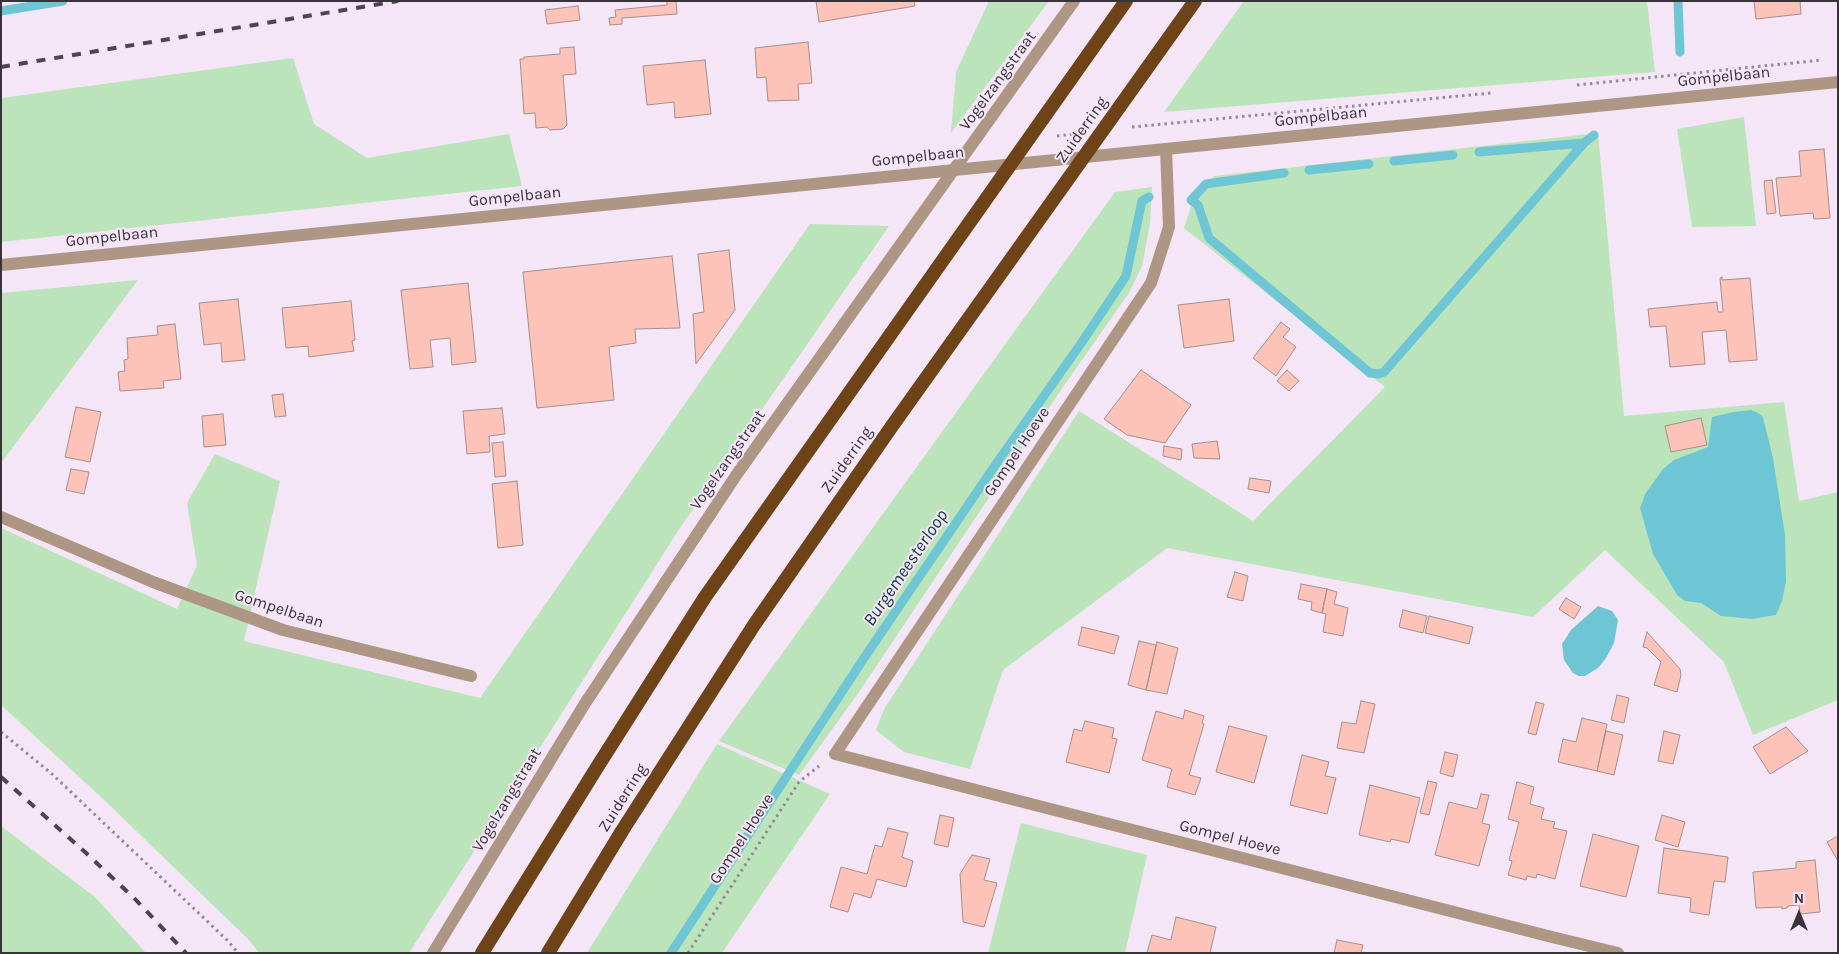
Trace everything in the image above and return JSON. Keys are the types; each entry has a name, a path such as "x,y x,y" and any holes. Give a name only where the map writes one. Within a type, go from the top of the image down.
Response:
{"highway":[{"path":"482,953 596,768 705,597 1126,1"},
{"name":"Zuiderring","path":"548,953 622,831 754,625 898,418 1195,1"}],"street":[{"name":"Vogelzangstraat","path":"433,953 584,705 737,474 1074,1"},
{"name":"Gompelbaan","path":"1,265 1838,82"},
{"name":"Gompel Hoeve","path":"1166,149 1168,227 1151,283 834,754 1618,953"},
{"name":"Gompelbaan","path":"1,516 153,582 283,630 470,676"}],"path":[{"path":"1574,85 1828,60"},
{"path":"1162,124 1495,93"},
{"path":"1,732 52,774 228,940 238,953"},
{"name":"Gompel Hoeve","path":"688,953 799,782 834,754"}],"green space":[{"path":"989,1 1049,1 951,133 956,72"},
{"path":"1244,1 1647,1 1655,72 1164,112"},
{"path":"293,58 314,124 367,158 509,134 522,186 1,242 1,98"},
{"path":"1744,117 1756,226 1692,227 1677,129"},
{"path":"1598,133 1624,416 1784,402 1799,501 1838,492 1838,700 1753,735 1724,662 1605,550 1533,617 1167,548 1003,670 970,769 904,752 876,730 884,709 1079,411 1253,521 1385,387 1184,228 1194,197 1214,176"},
{"path":"1152,187 1150,224 1142,266 1129,293 1063,387 859,692 799,775 719,741 1115,192"},
{"path":"810,224 889,226 678,531 409,953 259,953 249,940 101,797 1,705 1,528 177,609 197,565 187,503 215,454 280,481 244,641 480,698"},
{"path":"138,280 1,463 1,293"},
{"path":"717,744 830,794 722,953 587,953"},
{"path":"1021,823 1147,855 1125,953 988,953"},
{"path":"1,826 95,897 146,953 1,953"}],"water":[{"path":"1751,410 1763,417 1773,458 1785,535 1786,582 1782,601 1776,615 1752,619 1721,616 1701,603 1685,601 1677,595 1653,554 1640,508 1645,494 1663,469 1674,460 1708,447 1712,417"},
{"path":"1598,606 1612,611 1618,620 1614,643 1598,668 1585,676 1579,676 1573,673 1564,660 1562,644 1571,630"}],"building":[{"path":"667,1 676,1 677,14 622,18 622,24 610,25 609,18 616,17 615,10 667,5"},
{"path":"816,1 914,1 915,6 819,22"},
{"path":"1754,1 1800,1 1801,14 1756,19"},
{"path":"578,6 580,20 547,24 545,10"},
{"path":"808,42 812,83 798,84 799,100 768,101 766,77 757,78 755,48"},
{"path":"574,47 576,74 563,75 567,125 563,129 536,128 535,113 524,114 520,59 560,54 560,48"},
{"path":"705,60 711,114 675,118 674,102 647,105 643,66"},
{"path":"1824,149 1830,218 1814,219 1813,213 1780,216 1776,178 1801,176 1799,151"},
{"path":"1772,180 1776,213 1767,214 1764,181"},
{"path":"729,250 735,310 696,364 693,314 704,312 698,254"},
{"path":"672,256 680,328 635,329 636,343 609,347 614,400 537,408 523,272"},
{"path":"1722,277 1722,280 1750,278 1757,360 1729,362 1726,330 1702,332 1705,364 1670,367 1666,326 1650,327 1648,309 1717,302 1718,312 1723,312 1720,278"},
{"path":"468,283 476,362 452,365 450,338 430,340 433,367 410,369 401,290"},
{"path":"238,299 245,360 222,362 221,343 204,345 199,303"},
{"path":"1229,299 1234,341 1184,348 1178,305"},
{"path":"351,301 355,340 352,341 354,351 309,357 308,346 286,348 282,308"},
{"path":"1281,322 1290,329 1283,337 1296,347 1276,376 1253,358"},
{"path":"175,324 181,379 163,381 164,388 120,391 118,372 125,371 124,360 128,359 127,338 158,335 157,326"},
{"path":"1141,370 1191,405 1165,443 1127,435 1104,419"},
{"path":"1287,370 1299,381 1289,391 1277,381"},
{"path":"283,394 286,416 275,417 272,395"},
{"path":"76,407 101,412 90,462 65,457"},
{"path":"502,408 505,434 489,436 490,452 467,454 463,411"},
{"path":"223,414 226,445 204,447 202,416"},
{"path":"1701,418 1707,445 1671,452 1665,426"},
{"path":"1217,441 1220,459 1194,458 1192,444"},
{"path":"503,442 506,476 495,477 492,443"},
{"path":"1164,446 1182,449 1181,460 1163,456"},
{"path":"71,469 89,472 84,494 66,490"},
{"path":"1250,478 1271,481 1269,493 1248,489"},
{"path":"517,481 523,545 498,548 492,484"},
{"path":"1235,572 1248,576 1243,601 1227,597"},
{"path":"1301,584 1327,589 1322,613 1311,610 1312,602 1298,599"},
{"path":"1327,589 1337,592 1334,604 1348,608 1343,636 1323,632 1326,614 1322,613"},
{"path":"1566,598 1581,607 1574,619 1559,609"},
{"path":"1403,610 1427,616 1423,633 1399,627"},
{"path":"1429,616 1473,627 1469,644 1425,633"},
{"path":"1082,627 1119,636 1114,654 1078,645"},
{"path":"1647,632 1680,669 1681,675 1677,692 1654,685 1661,662 1647,648 1643,647"},
{"path":"1139,641 1156,645 1146,690 1128,685"},
{"path":"1157,642 1178,648 1167,694 1146,690"},
{"path":"1617,695 1629,698 1624,723 1611,720"},
{"path":"1361,701 1375,704 1364,753 1337,748 1342,722 1356,724"},
{"path":"1536,702 1544,704 1536,735 1528,733"},
{"path":"1185,710 1204,716 1202,723 1204,724 1189,775 1201,778 1195,795 1167,787 1172,769 1142,760 1156,711 1183,719"},
{"path":"1582,718 1607,724 1597,771 1558,762 1563,739 1576,742"},
{"path":"1085,721 1114,728 1112,738 1117,739 1109,773 1066,762 1074,729 1082,731"},
{"path":"1229,726 1267,736 1254,783 1216,772"},
{"path":"1786,727 1808,751 1770,774 1753,747"},
{"path":"1606,731 1623,735 1614,775 1597,771"},
{"path":"1664,731 1680,735 1673,764 1658,761"},
{"path":"1445,752 1458,755 1453,777 1440,773"},
{"path":"1302,755 1329,762 1325,776 1336,778 1327,814 1290,805"},
{"path":"1428,781 1437,783 1429,815 1420,813"},
{"path":"1517,782 1534,787 1530,804 1544,808 1541,819 1555,822 1553,828 1567,831 1555,879 1537,874 1536,878 1527,876 1526,880 1508,875 1512,861 1509,860 1519,822 1508,819"},
{"path":"1370,785 1420,798 1409,843 1391,839 1390,842 1359,835"},
{"path":"1481,794 1489,795 1482,823 1490,825 1479,866 1435,855 1449,802 1477,809"},
{"path":"940,815 954,818 948,847 934,844"},
{"path":"1662,815 1685,822 1678,847 1655,840"},
{"path":"888,828 908,833 902,857 913,861 906,887 877,879 871,898 854,893 848,912 830,907 841,867 867,874 875,845 882,847"},
{"path":"1593,834 1639,846 1626,897 1580,886"},
{"path":"1838,836 1838,861 1827,842"},
{"path":"1664,848 1728,857 1725,882 1714,881 1709,915 1690,912 1691,898 1658,893"},
{"path":"972,855 990,859 984,880 997,883 984,927 963,922 960,874"},
{"path":"1815,860 1820,912 1800,914 1799,905 1788,906 1782,909 1782,907 1756,908 1753,872 1796,868 1796,862"},
{"path":"1176,917 1216,927 1210,953 1147,953 1152,935 1171,940"},
{"path":"1337,940 1363,945 1361,953 1334,953"}],"waterway":[{"path":"1,11 63,1"},
{"name":"Burgemeesterloop","path":"1678,1 1680,52"},
{"name":"Burgemeesterloop","path":"1479,152 1584,143 1594,135"},
{"path":"1284,173 1206,184 1191,200 1198,205 1209,238 1370,373 1378,374 1384,372 1584,143"},
{"name":"Burgemeesterloop","path":"1394,161 1453,155"},
{"name":"Burgemeesterloop","path":"1309,170 1369,164"},
{"name":"Burgemeesterloop","path":"671,953 864,658 1126,276 1142,201 1149,197"}],"railway":[{"path":"1,67 398,1"},
{"path":"1,777 135,899 186,953"}]}
